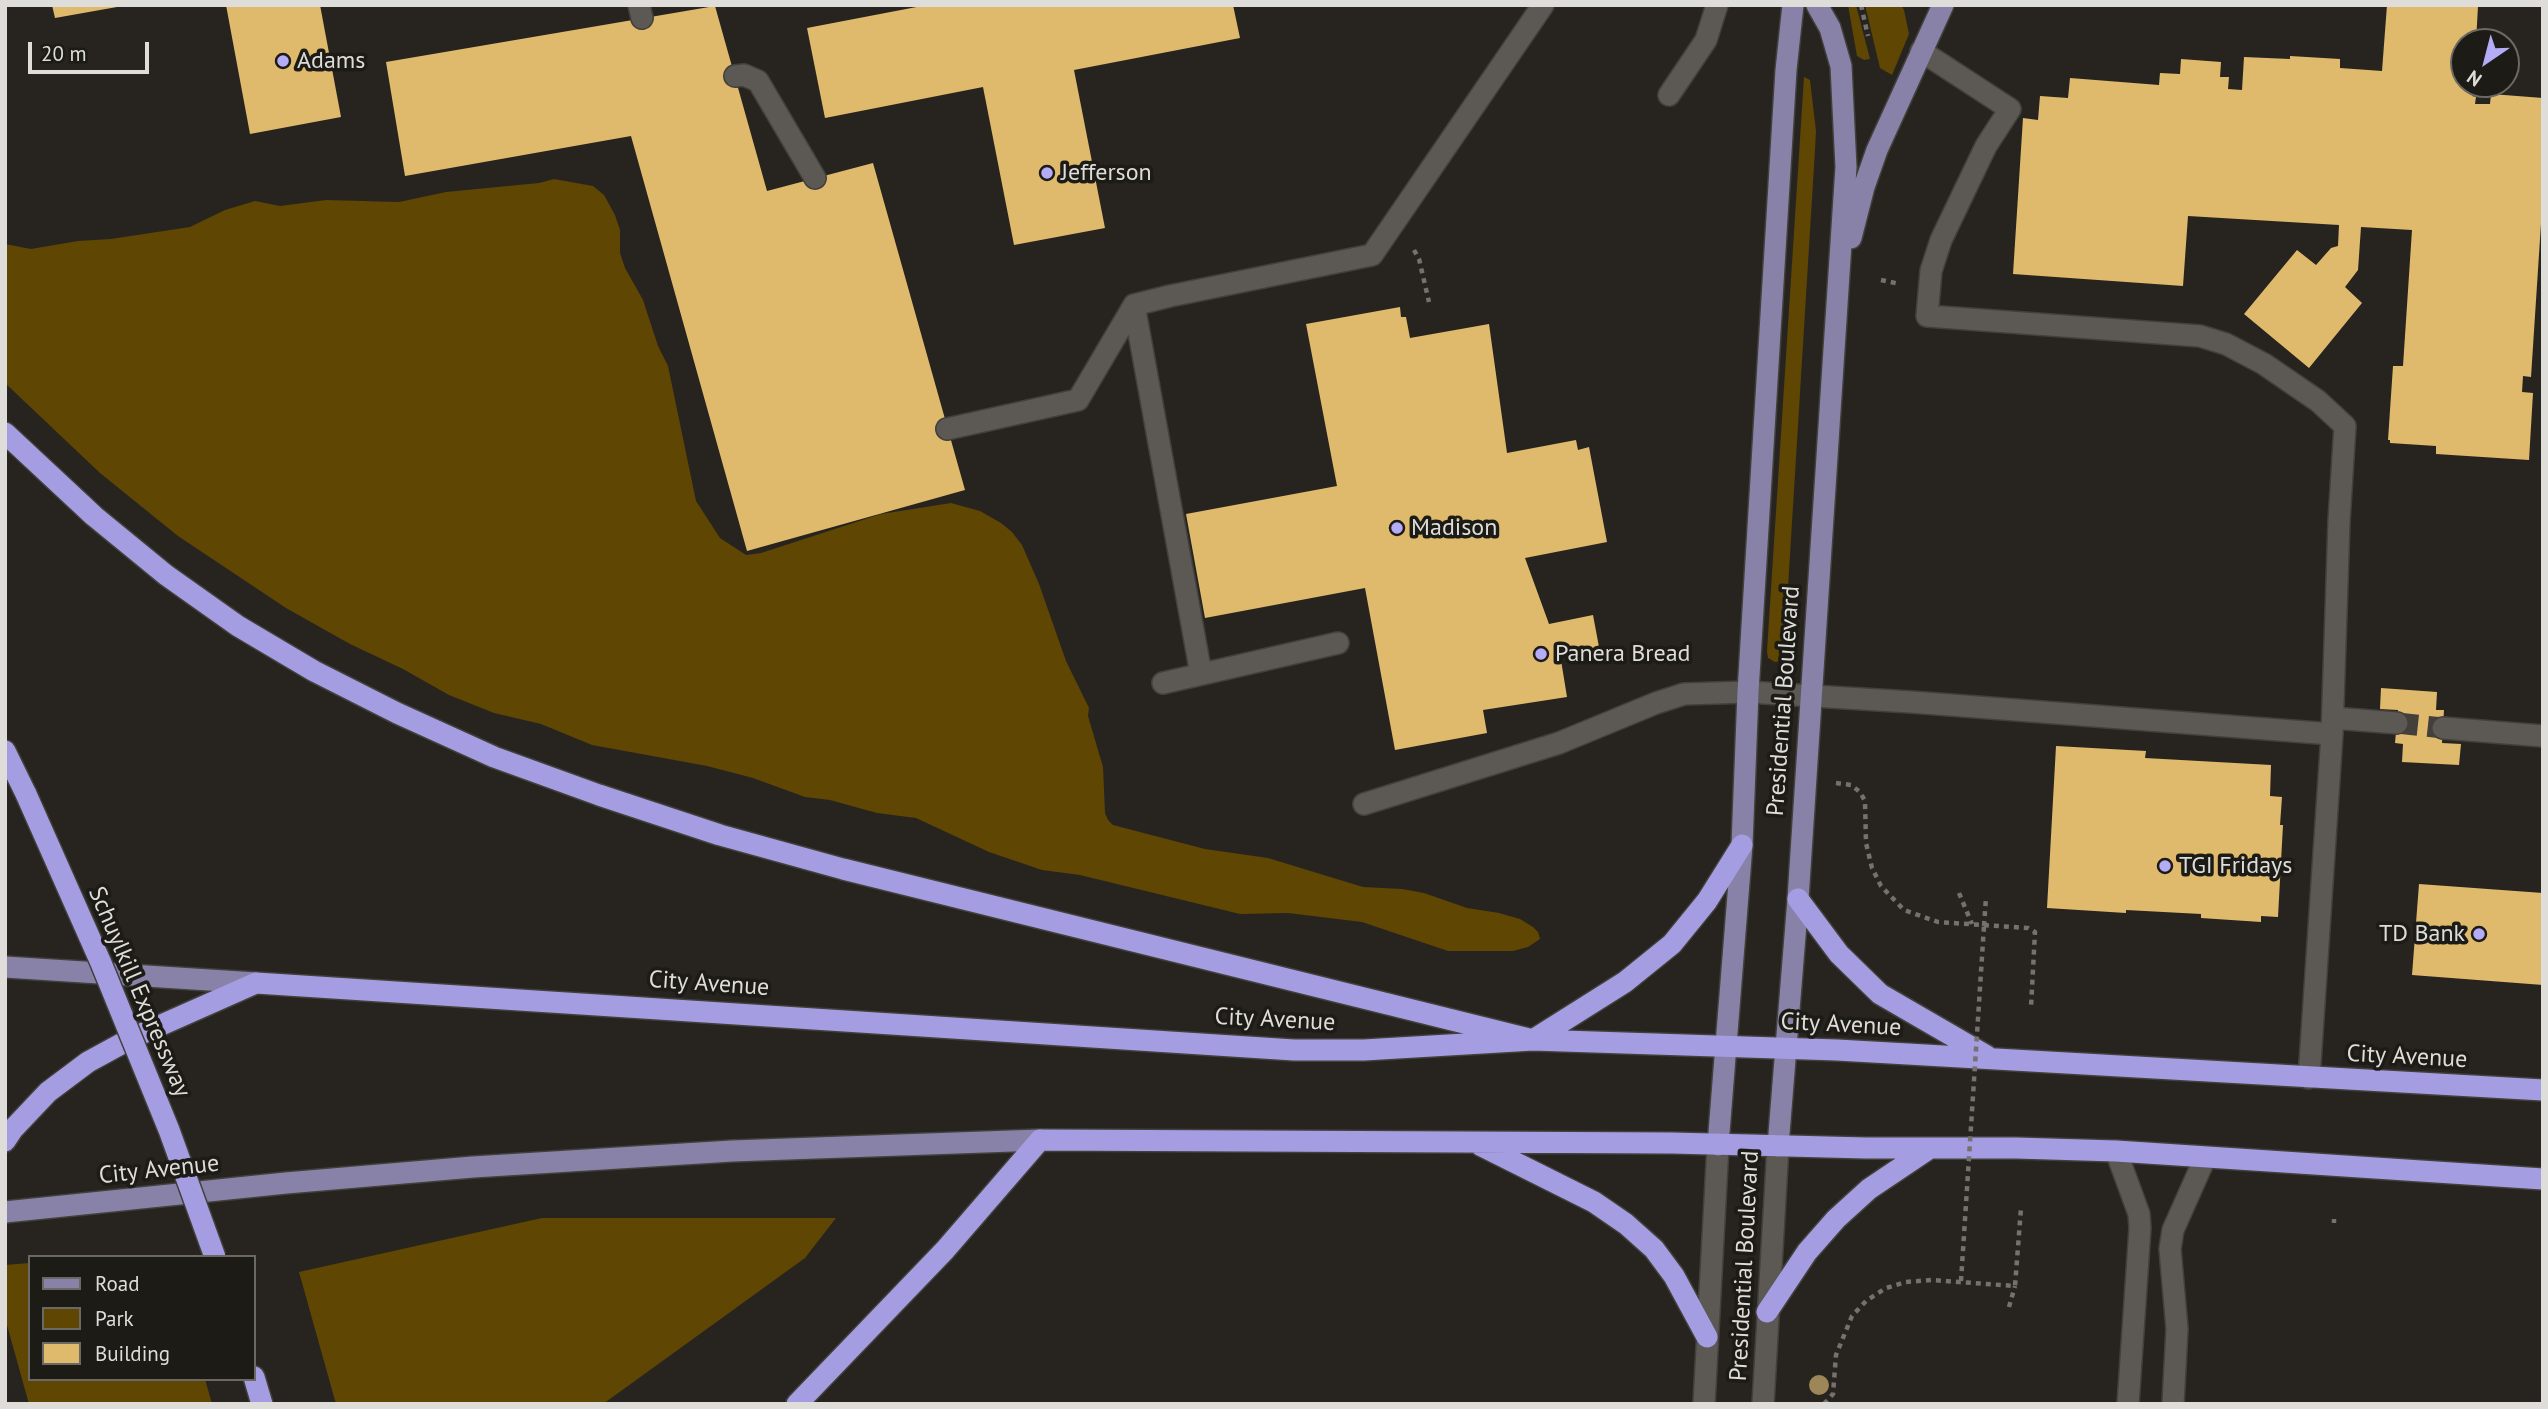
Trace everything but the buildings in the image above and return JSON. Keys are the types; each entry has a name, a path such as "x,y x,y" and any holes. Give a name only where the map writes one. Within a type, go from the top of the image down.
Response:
{"highway":[{"path":"5,433 94,516 166,575 238,626 326,677 494,757 599,796 720,835 830,866 1533,1040 1625,982 1672,944 1707,901 1742,845"},
{"name":"Schuylkill Expressway","path":"5,751 111,989 169,1130 214,1255"},
{"path":"1798,899 1839,954 1880,994 1992,1059"},
{"path":"5,1141 48,1092 88,1062 132,1038 256,983"},
{"name":"City Avenue","path":"256,983 1294,1050 1364,1050 1533,1040 1725,1046 2543,1090"},
{"path":"796,1403 945,1250 1040,1140"},
{"name":"City Avenue","path":"1040,1140 1718,1144 2116,1152 2543,1179"},
{"path":"1475,1142 1594,1202 1626,1224 1654,1248 1674,1276 1707,1337"},
{"path":"1767,1312 1807,1252 1836,1219 1869,1189 1930,1148"},
{"path":"255,1381 262,1404"}],"main road":[{"name":"Presidential Boulevard","path":"1718,1144 1742,845 1748,692 1786,69 1793,5"},
{"name":"Presidential Boulevard","path":"1778,1146 1798,899 1846,167 1841,66 1830,28 1817,5"},
{"path":"1838,288 1864,187 1877,150 1943,5"},
{"name":"City Avenue","path":"5,967 256,983"},
{"name":"City Avenue","path":"5,1213 286,1183 473,1167 732,1152 1040,1140"}],"street":[{"path":"947,429 1077,400 1134,305 1372,255 1543,5"},
{"path":"1669,95 1706,40 1717,5"},
{"path":"1921,51 2010,109 1986,146 1941,240 1931,271 1927,316 2200,336 2226,344 2264,364 2318,401 2345,426 2332,726 2309,1078"},
{"path":"735,76 744,75 758,81 816,178"},
{"path":"1134,305 1201,674"},
{"path":"1163,683 1338,643"},
{"path":"1364,804 1559,743 1684,694 1748,692 2332,726 2397,723"},
{"path":"2443,728 2543,736"},
{"name":"Presidential Boulevard","path":"1704,1404 1718,1144"},
{"name":"Presidential Boulevard","path":"1763,1404 1778,1146"},
{"path":"2116,1152 2139,1214 2140,1228 2128,1404"},
{"path":"2174,1404 2177,1329 2170,1249 2173,1230 2205,1158"}],"path":[{"path":"1861,5 1869,40"},
{"path":"1397,218 1419,259 1429,302"},
{"path":"1832,783 1851,785 1860,792 1865,801 1866,843 1872,868 1881,886 1904,910 1938,922 2028,928 2035,932 2031,1007"},
{"path":"1959,893 1972,924"},
{"path":"1961,1281 1986,897"},
{"path":"2009,1307 2015,1286 2021,1208"},
{"path":"1824,1404 1833,1394 1836,1355 1852,1316 1866,1301 1886,1288 1906,1282 1961,1281 2015,1286"}],"green space":[{"path":"1848,5 1856,5 1870,59 1864,60 1857,56"},
{"path":"1865,5 1901,5 1904,10 1909,34 1892,75 1880,68"},
{"path":"1804,77 1810,80 1816,131 1784,652 1780,661 1775,662 1768,658 1767,651"},
{"path":"554,179 593,186 604,195 615,215 620,230 620,253 625,268 643,300 658,346 668,366 696,501 720,538 746,555 761,553 881,514 951,503 980,511 1012,532 1022,545 1039,584 1066,661 1089,708 1088,716 1103,767 1105,813 1113,825 1205,849 1268,858 1363,887 1424,893 1467,908 1499,913 1520,919 1533,927 1540,939 1528,947 1513,951 1448,951 1362,922 1288,913 1240,914 1080,875 1042,870 989,852 916,818 877,813 830,800 805,797 753,778 707,766 592,745 541,724 494,713 449,695 350,644 286,608 178,536 100,473 5,383 5,244 31,249 190,227 225,210 255,201 280,206 326,200 399,202 446,192 539,183"},
{"path":"542,1218 836,1218 805,1258 603,1404 336,1404 299,1272"},
{"path":"28,1263 28,1381 206,1381 212,1404 29,1404 5,1318 5,1265"}],"tunnel":[{"path":"2397,723 2443,728"}],"place":[{"name":"Adams","path":"283,61"},
{"name":"Jefferson","path":"1047,173"},
{"name":"Madison","path":"1397,528"},
{"name":"Panera Bread","path":"1541,654"},
{"name":"TGI Fridays","path":"2165,866"},
{"name":"TD Bank","path":"2479,934"}]}
